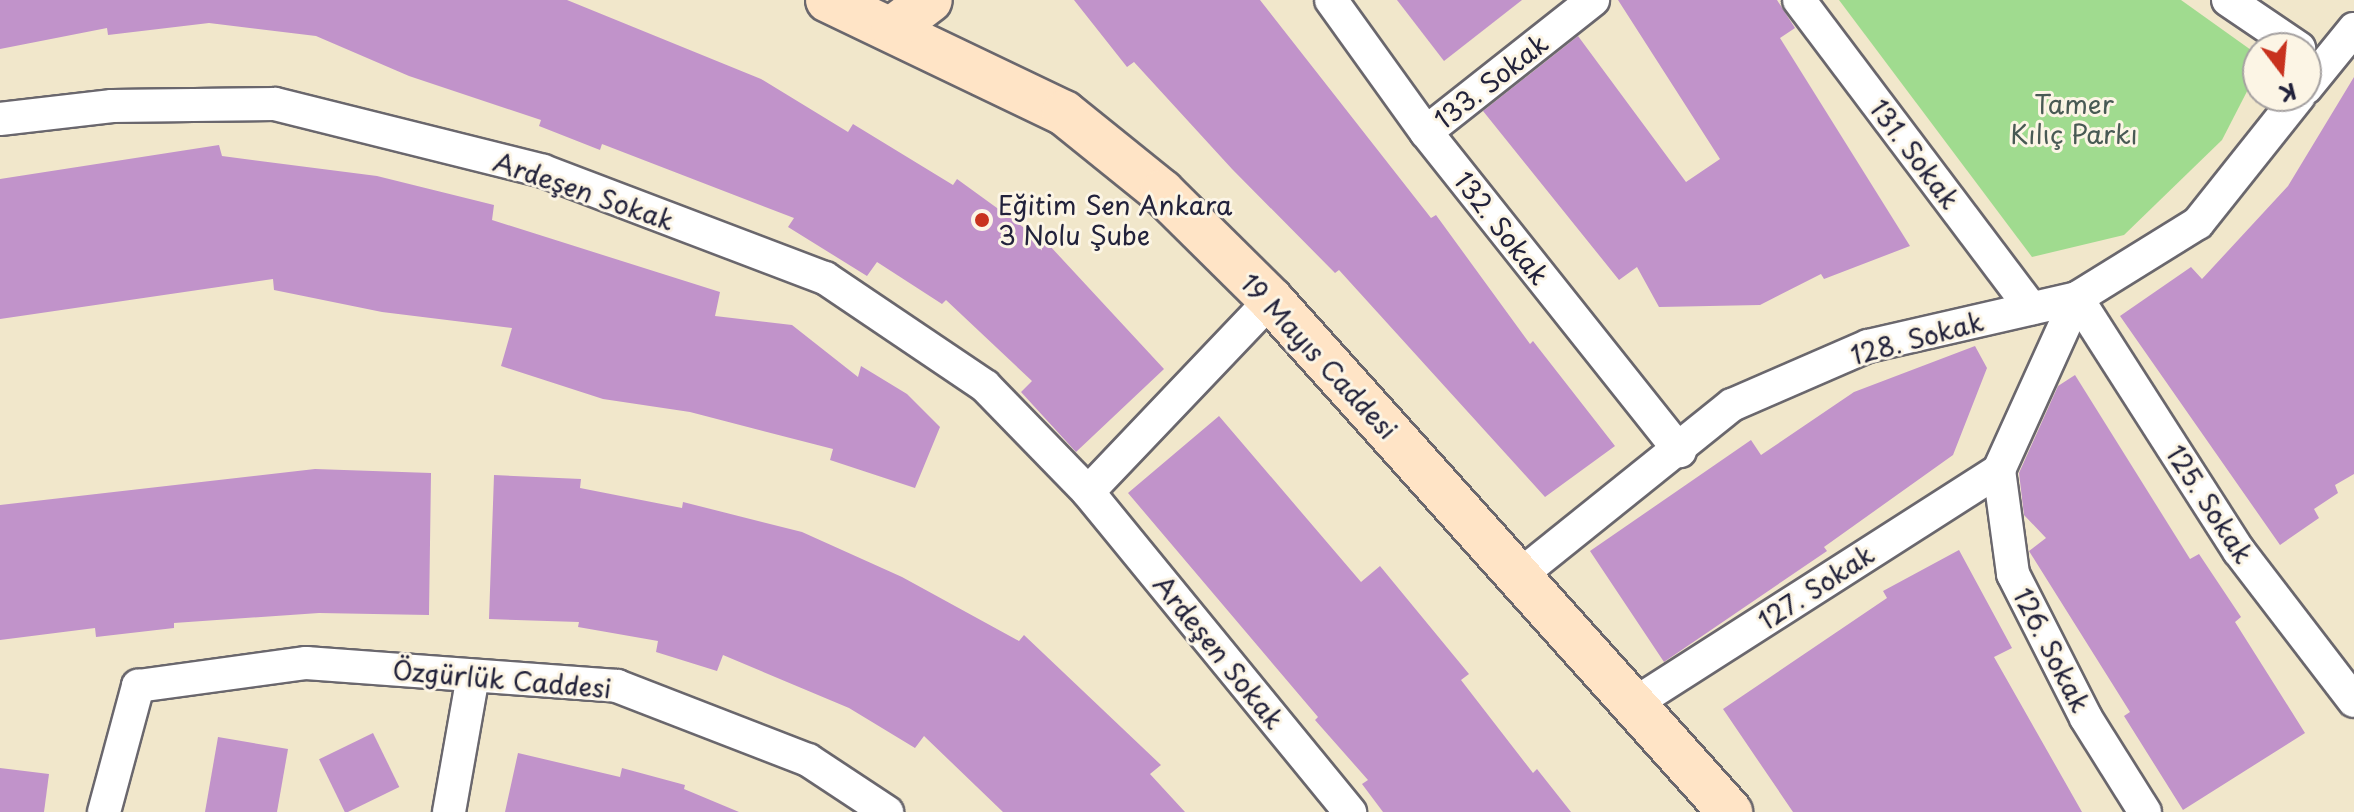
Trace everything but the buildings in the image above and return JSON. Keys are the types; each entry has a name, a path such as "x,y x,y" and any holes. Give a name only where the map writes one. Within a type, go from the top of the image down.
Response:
{"main road":[{"name":"19 Mayıs Caddesi","path":"828,0 893,28 1064,113 1162,192 1271,300 1730,812"},
{"path":"893,28 930,0"}],"street":[{"name":"132. Sokak","path":"1331,0 1426,132 1680,451"},
{"name":"133. Sokak","path":"1426,132 1593,0"},
{"name":"131. Sokak","path":"1799,0 2031,308"},
{"path":"2228,0 2269,32"},
{"path":"2322,53 2354,29"},
{"name":"Ardeşen Sokak","path":"0,119 112,106 275,104 543,171 825,278 985,386 1088,492 1350,812"},
{"name":"128. Sokak","path":"1519,576 1680,451 1732,405 1868,346 2077,298 2198,223 2286,112"},
{"path":"1999,470 2077,298"},
{"name":"125. Sokak","path":"2077,298 2239,551 2352,688"},
{"path":"1088,492 1271,300"},
{"name":"127. Sokak","path":"1632,705 1999,470"},
{"name":"126. Sokak","path":"1999,470 2013,574 2086,718 2145,812"},
{"name":"Özgürlük Caddesi","path":"104,812 138,686 306,663 617,686 808,760 887,812"},
{"path":"449,812 473,676"}],"green space":[{"name":"Tamer Kılıç Parkı","path":"1839,0 2181,0 2242,44 2242,101 2222,140 2124,235 2032,257"}],"place":[{"name":"Eğitim Sen Ankara 3 Nolu Şube","path":"982,220"}]}
